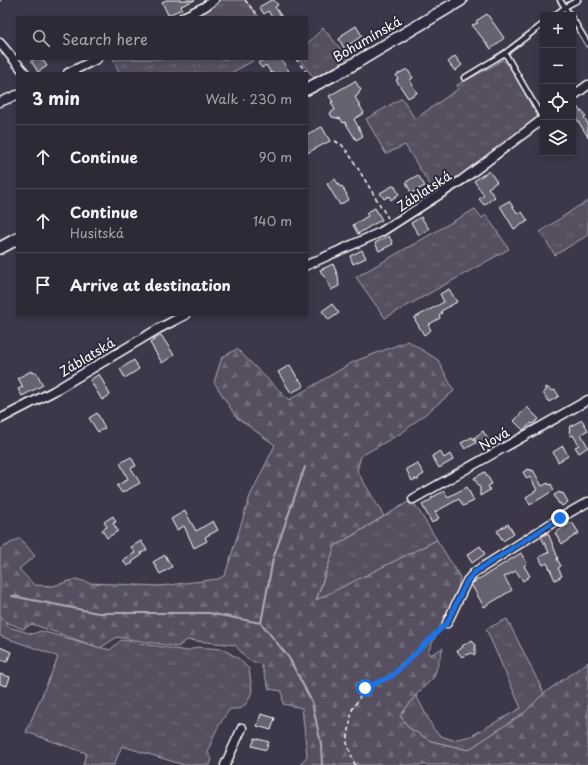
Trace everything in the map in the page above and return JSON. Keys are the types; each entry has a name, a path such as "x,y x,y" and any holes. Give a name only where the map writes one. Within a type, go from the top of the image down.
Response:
{"main road":[{"name":"Bohumínská","path":"308,88 353,64 461,0"},
{"path":"0,248 16,240"}],"street":[{"path":"185,16 204,7 214,0"},
{"path":"0,43 24,72"},
{"path":"70,72 94,60"},
{"path":"576,94 588,85"},
{"path":"0,102 16,95"},
{"name":"Záblatská","path":"308,265 381,232 462,180 542,120"},
{"name":"Záblatská","path":"0,419 54,391 158,329 183,316"},
{"name":"Nová","path":"413,499 588,400"},
{"path":"447,623 467,581 475,572 588,502"},
{"path":"225,765 242,728"}],"lane":[{"path":"560,0 568,12"},
{"path":"559,12 578,0"},
{"path":"576,25 588,44"},
{"path":"464,78 505,53 540,26"},
{"path":"505,53 540,114"}],"path":[{"path":"245,0 258,16"},
{"path":"297,60 305,72"},
{"path":"335,141 342,145 351,156 392,225"},
{"path":"355,765 347,744 352,710 365,688 392,676 447,623"}],"green space":[{"path":"222,0 245,0 258,16 194,16"},
{"path":"323,28 339,47 347,61 314,78 300,60 308,60 308,43"},
{"path":"113,60 253,61 233,72 152,72 151,70 147,72 119,72"},
{"path":"502,60 508,63 538,114 537,119 478,165 435,193 405,145 386,154 366,119 402,98 415,119 458,89 457,85"},
{"path":"588,201 588,235 555,255 540,232"},
{"path":"475,209 482,218 486,215 509,249 385,318 356,277"},
{"path":"408,341 438,360 454,391 403,432 361,456 357,471 384,516 335,546 316,600 437,540 460,577 458,588 428,652 430,655 443,648 434,677 416,695 400,716 409,728 431,741 468,750 524,713 544,693 588,662 588,765 300,765 307,756 302,708 283,704 282,691 269,689 261,664 248,660 235,645 187,640 178,647 117,637 100,648 32,624 23,629 4,621 0,616 0,549 20,538 35,556 19,569 34,585 53,586 76,579 90,583 160,586 218,579 225,575 250,496 275,445 236,417 214,382 222,357 237,349 289,400 353,362"},
{"path":"408,502 411,505 414,503 437,540 316,601 335,546"},
{"path":"0,616 9,627 32,634 41,631 110,650 121,640 187,651 197,647 221,649 239,659 249,669 252,690 250,697 242,708 230,709 214,735 208,753 212,759 210,765 184,765 122,746 114,765 83,765 86,753 26,732 58,657 0,636"},
{"path":"507,619 544,693 524,713 468,750 431,741 409,728 400,716 416,695 434,730 441,736 453,740 471,736 521,708 486,629"}],"building":[{"path":"166,0 195,0 181,6 182,9 168,15 162,2"},
{"path":"271,0 274,0 278,5 275,7 281,16 271,16 268,11 264,14 259,7"},
{"path":"487,14 504,38 491,49 472,25 478,23 476,21"},
{"path":"356,26 362,36 344,48 339,39 343,36 342,35"},
{"path":"455,56 462,65 455,71 448,62"},
{"path":"43,60 47,66 38,72 31,61"},
{"path":"263,60 282,60 289,72 270,72 266,65 262,68 258,63"},
{"path":"407,69 413,78 410,80 417,93 408,98 396,80 398,79 396,75"},
{"path":"355,81 361,90 355,97 364,113 354,119 363,136 356,140 345,122 343,123 341,119 332,117 330,113 335,110 331,102 333,102 329,96"},
{"path":"576,105 586,116 584,117 588,124 588,137 576,118"},
{"path":"322,127 330,141 308,152 308,134"},
{"path":"489,171 497,182 488,188 495,197 484,205 479,199 484,195 474,181"},
{"path":"418,175 425,186 411,193 406,182"},
{"path":"335,179 340,187 342,186 349,199 340,205 327,184"},
{"path":"394,185 399,194 391,200 389,196 384,199 380,193"},
{"path":"509,201 518,214 522,212 528,221 514,229 500,206"},
{"path":"375,208 382,220 358,234 353,225 368,216 366,213"},
{"path":"421,217 429,229 419,235 411,223"},
{"path":"389,236 393,244 379,251 375,243"},
{"path":"362,250 366,258 353,264 350,256"},
{"path":"333,264 338,276 339,286 331,290 325,276 324,277 320,270"},
{"path":"449,289 457,302 441,311 442,313 439,315 440,318 428,325 431,330 424,335 414,318 444,302 440,294"},
{"path":"332,304 339,313 329,320 322,311"},
{"path":"161,335 174,355 162,363 150,343"},
{"path":"134,360 139,369 125,378 120,369"},
{"path":"290,365 304,386 291,393 278,372"},
{"path":"31,371 32,373 36,372 43,385 22,396 18,389 23,387 18,378"},
{"path":"99,374 110,395 102,400 90,380"},
{"path":"546,387 553,391 555,390 559,396 549,402 543,393 546,391"},
{"path":"527,407 539,419 523,430 514,421"},
{"path":"97,413 105,428 98,432 89,418"},
{"path":"582,420 588,430 581,434 588,447 579,453 575,447 579,445 573,435 571,436 569,427"},
{"path":"483,431 491,444 484,448 482,445 480,446 474,438"},
{"path":"472,437 476,443 465,449 461,443"},
{"path":"563,446 568,456 558,462 553,452"},
{"path":"440,451 444,458 450,454 453,460 439,468 432,456"},
{"path":"131,457 136,466 131,468 140,483 122,493 117,486 128,479 120,463"},
{"path":"417,463 424,474 419,477 418,480 415,479 412,481 406,469"},
{"path":"528,469 531,471 533,470 542,486 548,483 549,485 551,484 554,490 530,505 526,497 537,490 530,477 527,479 523,472"},
{"path":"485,472 492,484 488,486 490,490 480,496 480,488 474,478"},
{"path":"467,487 474,501 463,506 459,499 435,512 439,518 432,523 422,505 444,491 448,497"},
{"path":"560,492 561,494 563,493 568,502 562,506 560,503 559,504 554,495"},
{"path":"185,511 196,531 213,521 218,530 205,537 207,541 194,548 184,526 177,530 171,519"},
{"path":"113,516 116,522 113,523 118,531 107,538 102,530 107,527 104,522"},
{"path":"572,522 579,533 562,544 555,533"},
{"path":"508,524 514,534 503,541 497,531"},
{"path":"548,533 561,566 558,568 562,576 555,580 547,563 543,565 539,557 549,552 541,537"},
{"path":"141,541 147,550 141,553 142,555 132,562 133,563 127,566 123,560 135,553 131,547"},
{"path":"480,546 485,554 472,563 467,555"},
{"path":"521,553 527,563 524,566 530,576 523,581 516,571 504,577 512,590 484,607 471,584"},
{"path":"165,555 172,567 160,574 153,562"},
{"path":"472,640 476,646 475,655 471,653 462,657 457,651"},
{"path":"0,647 11,652 7,662 0,660"},
{"path":"0,674 10,677 7,686 0,684"},
{"path":"261,714 275,718 271,730 257,726"},
{"path":"255,738 269,742 266,750 252,746"}],"waterway":[{"path":"261,623 273,559 305,467"},
{"path":"12,596 98,613 209,613 261,623 289,658 312,702 321,744 322,765"}],"route":[{"path":"365,688 392,676 447,623 467,581 475,572 560,518"}]}
